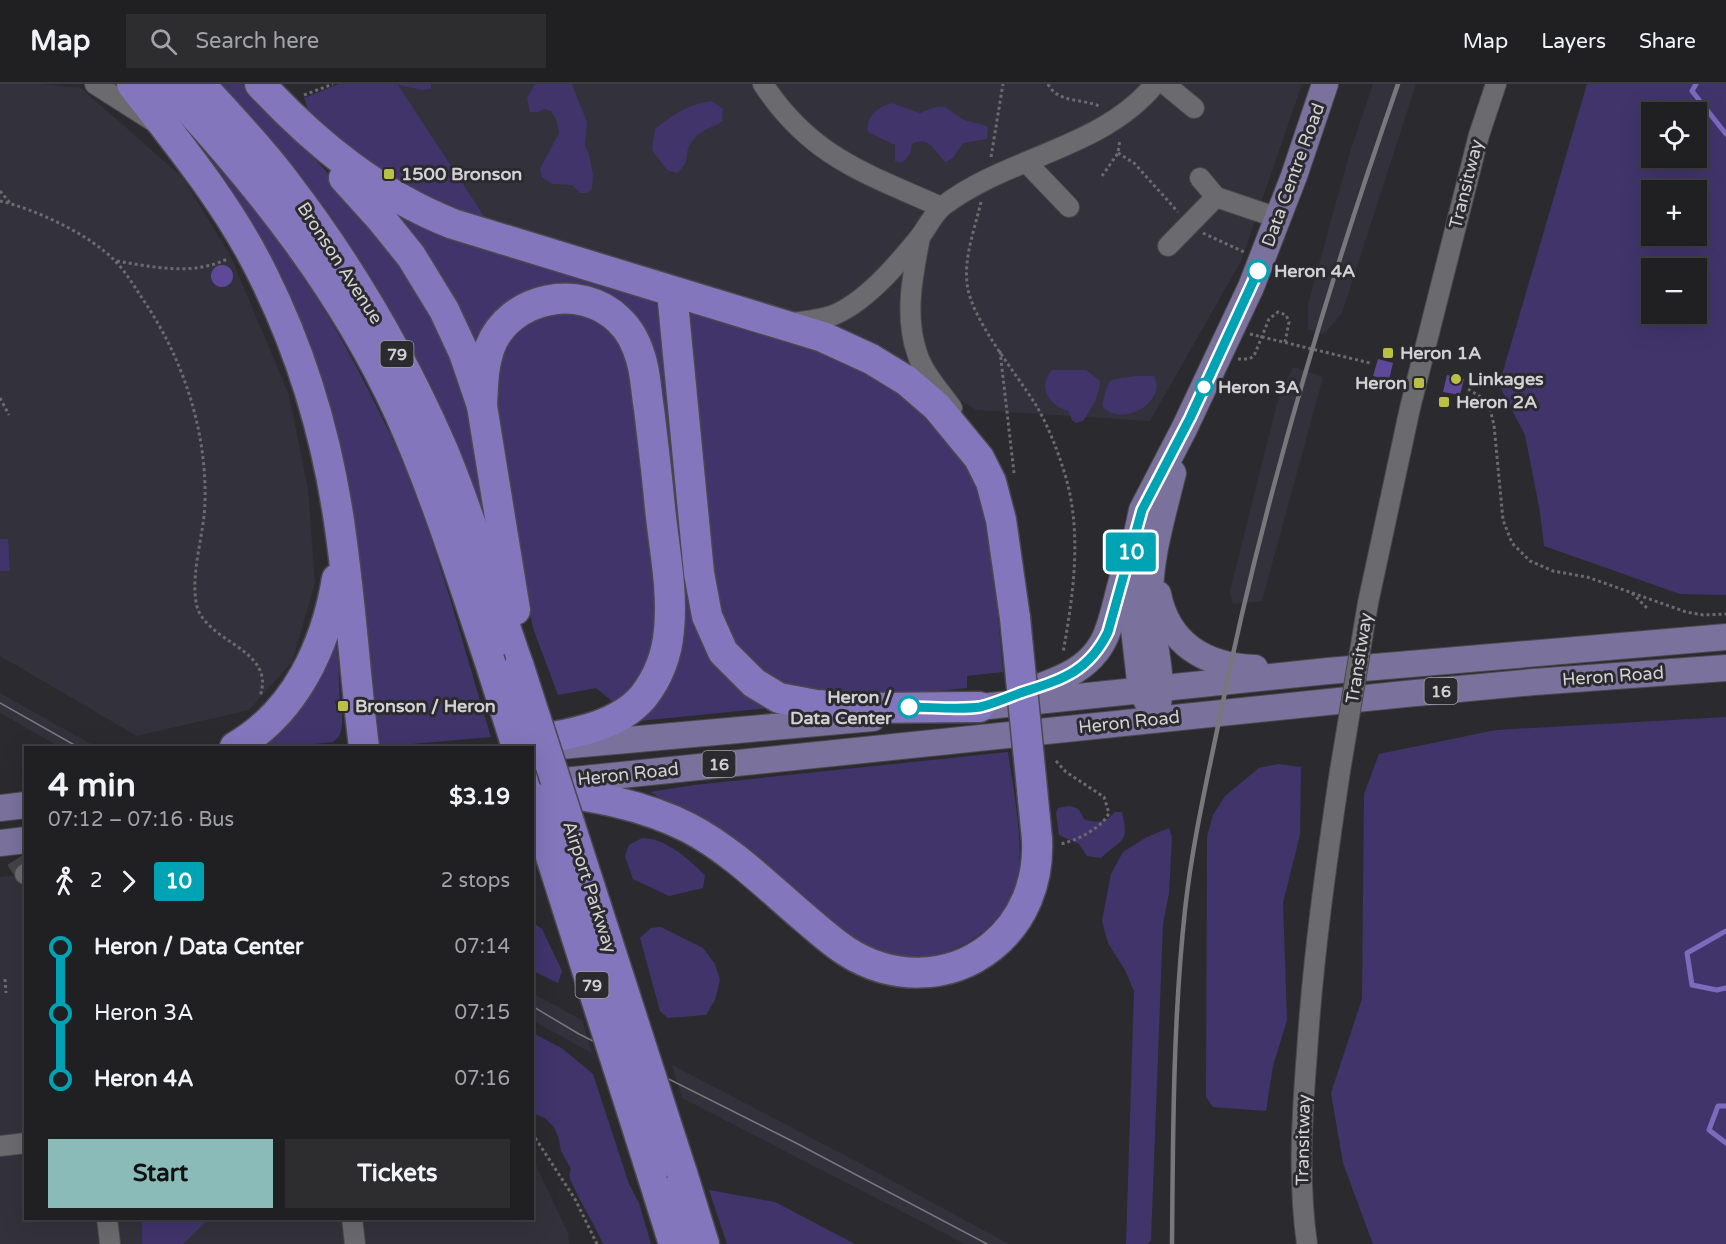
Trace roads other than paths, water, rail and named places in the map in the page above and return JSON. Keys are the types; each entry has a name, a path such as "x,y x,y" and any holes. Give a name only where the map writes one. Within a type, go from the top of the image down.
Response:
{"highway":[{"path":"132,84 221,201 263,273 313,402 330,472 342,540 364,746"},
{"name":"Bronson Avenue","path":"166,84 227,151 281,218 312,261 384,381 425,473 517,746"},
{"name":"Bronson Avenue","path":"200,84 297,197 339,256 396,351 456,485 519,667"},
{"path":"261,84 382,220 423,274 455,334 482,406 520,638 519,667"},
{"path":"290,116 366,178 430,215 823,337 891,369 925,395 980,458 991,482 1001,520 1043,843 1029,894 1012,926 1001,939 969,961 932,973 913,974 879,967 846,951 733,857 689,829 647,809 534,786"},
{"path":"672,292 699,573 707,616 723,652 754,682 779,698 797,703 861,708 979,707"},
{"path":"482,406 483,374 490,346 506,324 528,307 542,302 572,298 598,306 620,320 637,346 642,361 669,595 670,629 664,657 651,684 636,704 618,717 596,726 510,746"},
{"path":"236,746 258,731 272,717 286,702 308,670 328,621 342,540"},
{"name":"Airport Parkway","path":"519,667 704,1244"},
{"name":"Airport Parkway","path":"534,803 674,1244"},
{"path":"664,1213 669,1244"}],"main road":[{"name":"Data Centre Road","path":"1156,719 1151,689 1150,611 1142,554 1184,429 1251,287 1325,84"},
{"path":"979,707 1057,681 1070,675 1092,658 1108,632 1142,554"},
{"path":"1142,554 1167,621 1193,651 1221,664 1242,668 1328,671"},
{"name":"Heron Road","path":"534,748 812,724 1328,671 1726,637"},
{"name":"Heron Road","path":"534,786 1156,719 1534,682 1726,668"},
{"path":"0,808 24,805"},
{"path":"0,843 24,840"}],"street":[{"path":"95,84 167,130"},
{"path":"762,84 798,129 831,155 851,167 941,207"},
{"path":"782,324 831,316 854,304 920,237 941,207 986,181 1112,122 1147,94 1155,84"},
{"path":"1165,84 1194,108"},
{"name":"Transitway","path":"1307,1244 1301,1163 1303,1093 1313,963 1340,771 1368,603 1410,408 1479,135 1496,84"},
{"path":"1026,162 1069,207"},
{"path":"1200,178 1216,197 1278,218"},
{"path":"1168,246 1216,197"},
{"path":"920,237 910,297 917,354 923,367 963,425 980,458"},
{"path":"0,1146 24,1143"},
{"path":"107,1220 110,1244"},
{"path":"352,1220 355,1244"}],"waterway":[{"path":"1696,84 1692,91 1726,134"},
{"path":"1726,931 1687,953 1692,985 1717,990 1726,988"},
{"path":"1726,1106 1718,1106 1709,1130 1726,1143"}],"tunnel":[{"path":"0,834 24,872"}],"tram line":[{"path":"0,703 76,746"},
{"path":"534,1007 579,1034 796,1143 987,1244"}],"railway":[{"path":"1172,1244 1174,1077 1178,993 1188,886 1200,813 1237,636 1276,476 1321,318 1398,84"}],"place":[{"name":"1500 Bronson","path":"389,174"},
{"name":"Heron 4A","path":"1258,271"},
{"name":"Heron 1A","path":"1388,353"},
{"name":"Linkages","path":"1456,379"},
{"name":"Heron","path":"1419,383"},
{"name":"Heron 3A","path":"1204,387"},
{"name":"Heron 2A","path":"1444,402"},
{"name":"Bronson / Heron","path":"343,706"},
{"name":"Heron / Data Center","path":"909,707"}]}
